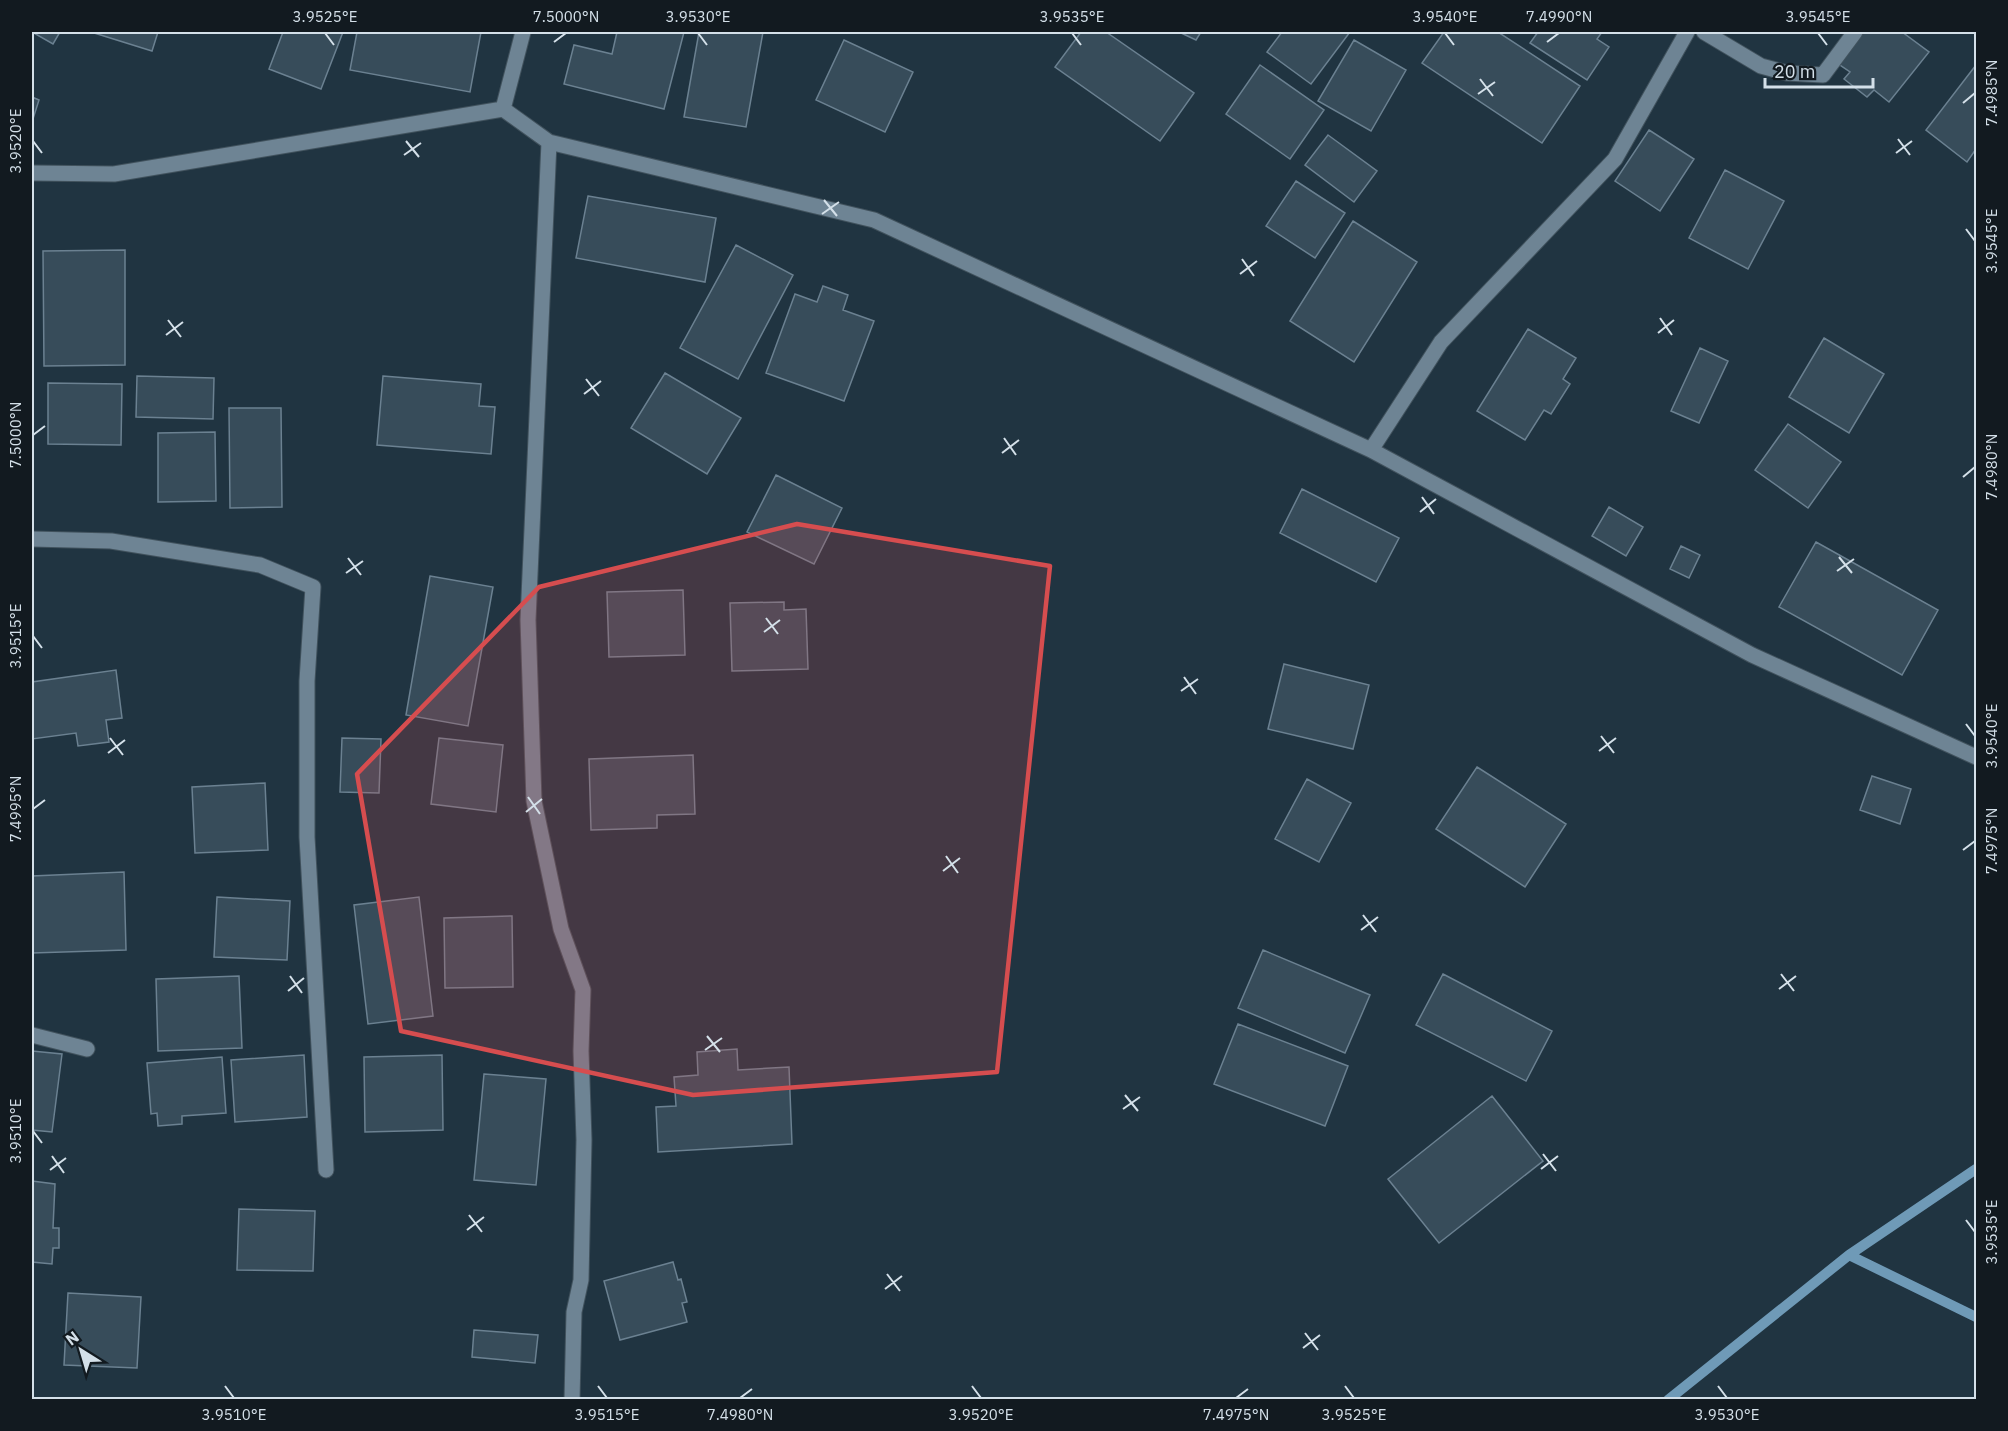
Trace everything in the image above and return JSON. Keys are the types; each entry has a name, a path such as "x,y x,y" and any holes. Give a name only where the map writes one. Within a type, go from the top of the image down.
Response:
{"street":[{"path":"503,109 523,32"},
{"path":"1371,450 1441,342 1615,159 1687,32"},
{"path":"1704,32 1761,66 1786,73 1823,75 1855,32"},
{"path":"32,173 114,174 503,109 549,142 874,220 1371,450 1752,655 1977,757"},
{"path":"549,142 528,620 534,801 561,929 583,990 581,1051 584,1140 581,1280 574,1312 572,1400"},
{"path":"32,539 111,541 260,565 313,587 307,681 307,837 326,1170"},
{"path":"32,1035 87,1049"}],"highlighted area":[{"path":"797,524 1050,566 997,1072 693,1095 401,1031 357,774 539,587"}],"building":[{"path":"32,32 60,32 53,44"},
{"path":"91,32 158,32 152,51"},
{"path":"283,32 343,32 321,89 269,69"},
{"path":"357,32 481,32 470,92 350,70"},
{"path":"617,32 684,32 664,109 564,84 574,45 612,54"},
{"path":"699,32 763,32 746,127 684,117"},
{"path":"1081,32 1106,32 1194,93 1160,141 1055,67"},
{"path":"1179,32 1201,32 1196,40"},
{"path":"1282,32 1350,32 1311,84 1267,52"},
{"path":"1444,32 1498,32 1580,86 1542,143 1422,63"},
{"path":"1538,32 1602,32 1597,39 1609,47 1587,80 1530,43"},
{"path":"1862,32 1902,32 1929,52 1889,102 1874,90 1867,97 1844,79 1850,72 1837,63"},
{"path":"844,40 913,72 885,132 816,100"},
{"path":"1354,40 1406,70 1371,131 1318,101"},
{"path":"1260,65 1324,110 1290,159 1226,114"},
{"path":"1976,65 1976,149 1967,162 1926,130"},
{"path":"32,97 39,100 32,122"},
{"path":"1649,130 1694,159 1660,211 1615,181"},
{"path":"1328,135 1377,171 1354,202 1305,165"},
{"path":"1725,170 1784,201 1748,269 1689,238"},
{"path":"1296,181 1345,213 1315,258 1266,226"},
{"path":"588,196 716,218 705,282 576,258"},
{"path":"1353,221 1417,262 1354,362 1290,321"},
{"path":"736,245 793,275 738,379 680,348"},
{"path":"125,250 125,365 44,366 43,251"},
{"path":"823,286 848,295 843,310 874,321 844,401 766,373 795,294 817,302"},
{"path":"1528,329 1576,358 1563,379 1570,384 1551,414 1544,410 1525,440 1477,411"},
{"path":"1824,338 1884,374 1849,433 1789,397"},
{"path":"1700,348 1728,361 1699,423 1671,411"},
{"path":"665,373 741,418 707,474 631,428"},
{"path":"137,376 214,378 213,419 136,417"},
{"path":"383,376 481,384 479,406 495,407 491,454 377,445"},
{"path":"48,383 122,384 121,445 48,444"},
{"path":"229,408 281,408 282,507 230,508"},
{"path":"1788,424 1841,462 1808,508 1755,470"},
{"path":"215,432 216,501 158,502 158,433"},
{"path":"776,475 842,508 814,564 747,532"},
{"path":"1302,489 1399,538 1376,582 1280,533"},
{"path":"1609,507 1643,527 1626,556 1592,536"},
{"path":"1816,542 1938,610 1902,675 1779,607"},
{"path":"1681,546 1700,555 1689,578 1670,569"},
{"path":"430,576 493,587 468,726 406,715"},
{"path":"683,590 685,655 609,657 607,592"},
{"path":"784,602 784,610 806,609 808,669 732,671 730,603"},
{"path":"1284,664 1369,685 1353,749 1268,729"},
{"path":"116,670 122,718 106,720 109,742 78,746 76,733 32,739 32,682"},
{"path":"342,738 381,739 379,793 340,792"},
{"path":"439,738 503,745 496,812 431,804"},
{"path":"693,755 695,814 657,815 657,828 591,830 589,759"},
{"path":"1477,767 1566,824 1525,887 1436,829"},
{"path":"1872,776 1911,789 1900,824 1860,810"},
{"path":"1307,779 1351,803 1319,862 1275,839"},
{"path":"265,783 268,850 195,853 192,787"},
{"path":"124,872 126,950 32,953 32,876"},
{"path":"217,897 290,901 287,960 214,957"},
{"path":"419,897 433,1016 368,1024 354,905"},
{"path":"512,916 513,987 445,988 444,918"},
{"path":"1263,950 1370,995 1345,1053 1238,1008"},
{"path":"1443,974 1552,1031 1526,1081 1416,1025"},
{"path":"239,976 242,1048 158,1051 156,979"},
{"path":"1238,1024 1348,1066 1325,1126 1214,1084"},
{"path":"737,1049 738,1070 789,1067 792,1144 658,1152 656,1107 676,1106 674,1077 698,1075 697,1052"},
{"path":"32,1051 62,1054 52,1132 32,1130"},
{"path":"304,1055 307,1117 235,1122 231,1060"},
{"path":"442,1055 443,1130 365,1132 364,1057"},
{"path":"222,1057 226,1113 182,1116 182,1124 158,1126 157,1113 151,1114 147,1063"},
{"path":"484,1074 546,1079 536,1185 474,1180"},
{"path":"1492,1096 1543,1161 1439,1243 1388,1179"},
{"path":"32,1181 55,1184 53,1228 59,1228 59,1248 53,1248 52,1264 32,1262"},
{"path":"239,1209 315,1211 313,1271 237,1270"},
{"path":"673,1262 678,1280 681,1279 687,1302 682,1303 687,1322 620,1340 604,1281"},
{"path":"68,1293 141,1297 137,1368 64,1365"},
{"path":"474,1330 538,1335 535,1363 472,1357"}],"waterway":[{"path":"1668,1400 1849,1255 1976,1169"},
{"path":"1849,1255 1976,1317"}]}
